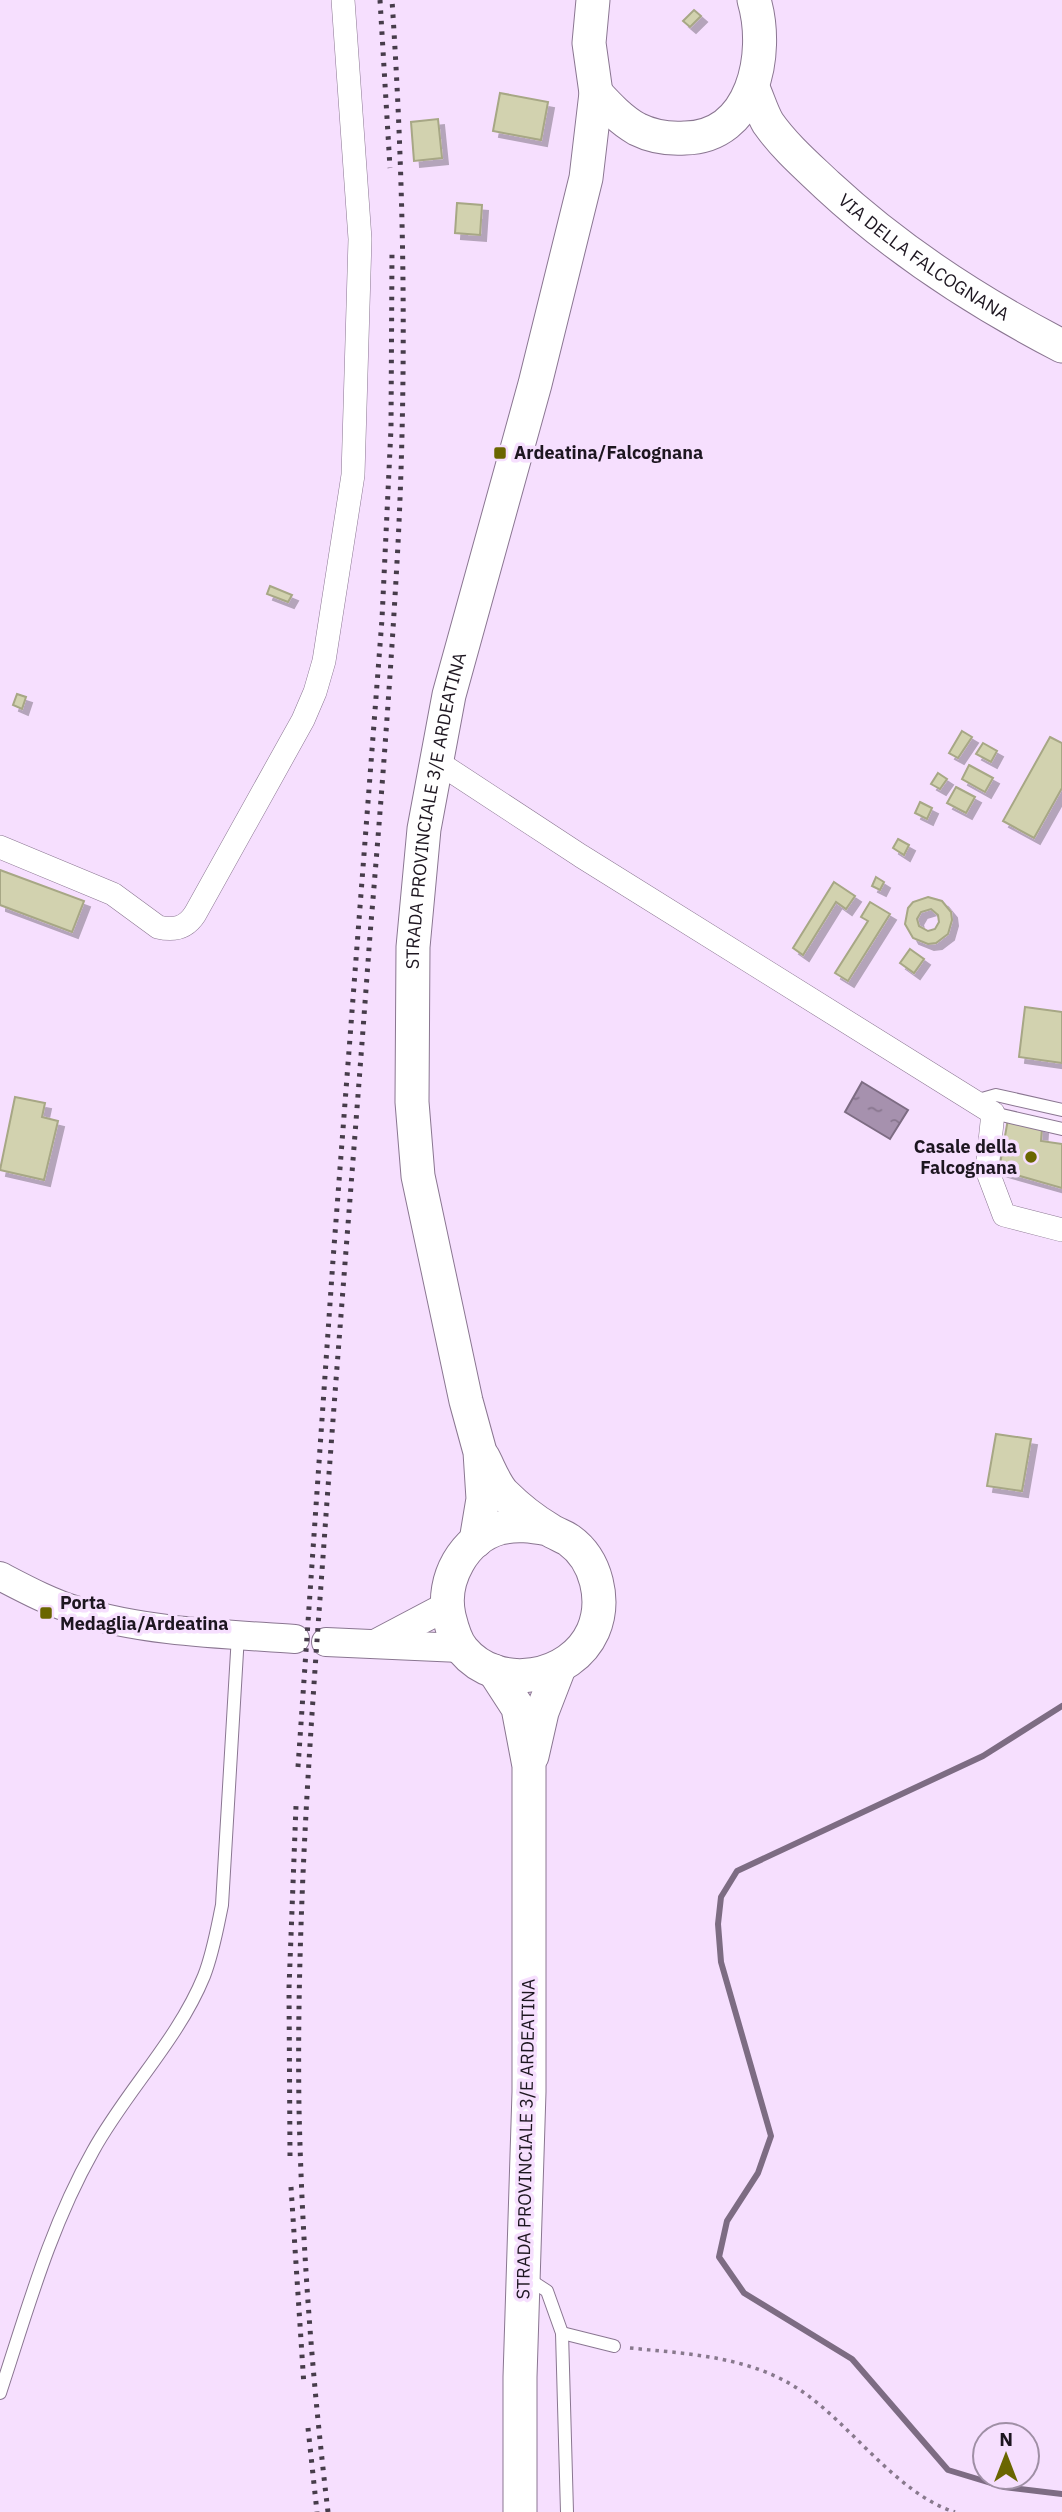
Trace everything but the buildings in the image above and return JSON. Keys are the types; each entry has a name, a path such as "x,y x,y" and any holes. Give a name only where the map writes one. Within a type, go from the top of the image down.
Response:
{"main road":[{"name":"STRADA PROVINCIALE 3/E ARDEATINA","path":"476,1541 483,1499 480,1452 466,1401 418,1176 412,1102 413,947 424,829 449,695 535,384 586,178 596,93 589,43 593,0"},
{"path":"596,93 637,128 664,137 705,136 717,131 736,116 753,88 760,31 754,0"},
{"name":"VIA DELLA FALCOGNANA","path":"753,88 766,120 793,155 851,208 922,262 988,306 1062,346"},
{"name":"STRADA PROVINCIALE 3/E ARDEATINA","path":"586,178 607,149 637,128"},
{"name":"VIA DELLA FALCOGNANA","path":"717,131 751,136 793,155"},
{"name":"STRADA PROVINCIALE 3/E ARDEATINA","path":"480,1452 502,1492 548,1529 570,1541 587,1559 597,1583 599,1608 593,1632 579,1653 559,1668 538,1675 519,1676 494,1671 469,1657 460,1648 447,1606 449,1582 459,1559 476,1541 498,1529 523,1525 548,1529"},
{"name":"STRADA PROVINCIALE 3/E ARDEATINA","path":"529,1766 542,1712 559,1668"},
{"name":"STRADA PROVINCIALE 3/E ARDEATINA","path":"494,1671 518,1708 529,1766 529,2092 520,2512"}],"street":[{"path":"0,847 113,894 158,927 183,927 195,914 309,706 324,661 353,475 360,239 343,0"},
{"path":"436,761 581,856 984,1107 987,1170 1003,1215 1062,1230"},
{"path":"0,1576 52,1602 100,1617 166,1627 295,1639"},
{"path":"373,1645 447,1606"},
{"path":"326,1642 460,1648"}],"lane":[{"path":"1062,1110 996,1095 984,1107 1062,1129"},
{"path":"0,2393 48,2247 69,2194 94,2148 187,2010 203,1977 215,1942 222,1905 238,1634"},
{"path":"523,2276 547,2291 562,2333 567,2512"},
{"path":"562,2333 614,2346"}],"path":[{"path":"614,2346 716,2357 749,2365 777,2376 822,2407 917,2493 955,2512"}],"water":[{"path":"862,1082 908,1110 890,1139 845,1112"}],"waterway":[{"path":"1062,1706 983,1756 737,1871 721,1897 718,1924 721,1962 771,2136 758,2173 727,2221 719,2257 744,2293 852,2359 948,2470 1004,2487 1062,2494"}],"railway":[{"path":"380,0 390,168"},
{"path":"328,2512 305,2260 299,2108 300,1960 315,1663 398,544 403,408 403,272 392,0"},
{"path":"298,1767 382,619 391,428 392,252"},
{"path":"290,2156 289,1988 296,1806"},
{"path":"291,2187 304,2386"},
{"path":"308,2428 317,2512"}],"place":[{"name":"Ardeatina/Falcognana","path":"500,453"},
{"name":"Casale della Falcognana","path":"1031,1157"},
{"name":"Porta Medaglia/Ardeatina","path":"46,1613"}]}
